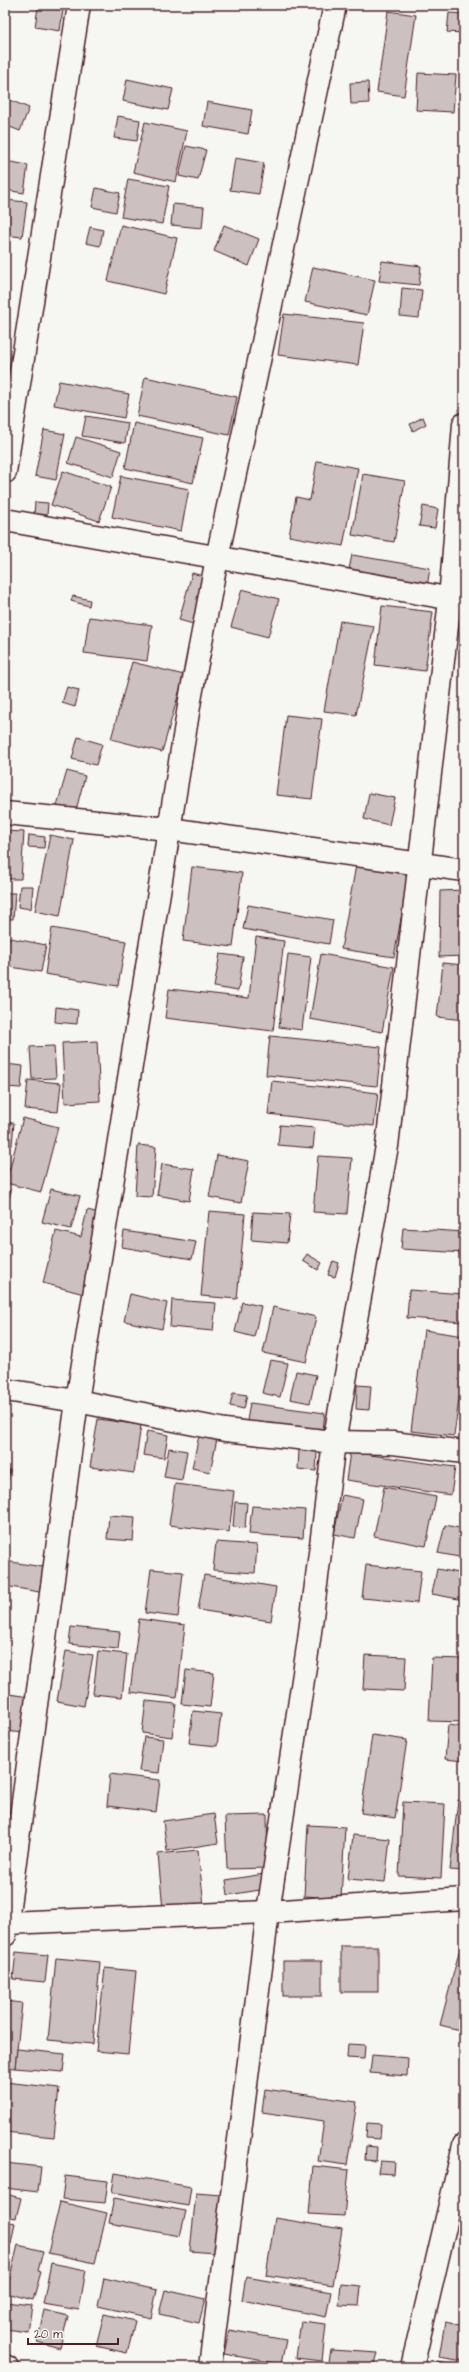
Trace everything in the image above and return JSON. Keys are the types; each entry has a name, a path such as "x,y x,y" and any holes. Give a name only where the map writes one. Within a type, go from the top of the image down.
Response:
{"street":[{"path":"5,472 79,5"},
{"path":"335,5 217,558 190,700 78,1401 6,1929 464,1899"},
{"path":"210,2367 268,1912 309,1640 334,1442 387,1146 419,865 457,600 464,424"},
{"path":"5,520 457,600"},
{"path":"5,813 169,830 464,870"},
{"path":"5,1390 78,1401 225,1430 334,1442 393,1443 464,1452"},
{"path":"412,2367 464,2145"}],"building":[{"path":"38,7 63,10 60,31 35,27"},
{"path":"388,11 416,15 404,96 377,92"},
{"path":"449,13 464,14 463,33 447,32"},
{"path":"418,73 456,75 453,112 416,110"},
{"path":"127,79 173,89 168,110 123,101"},
{"path":"368,82 369,103 351,104 350,83"},
{"path":"5,98 29,108 20,131 5,125"},
{"path":"207,102 252,110 248,134 203,126"},
{"path":"118,116 140,120 137,141 114,138"},
{"path":"145,122 187,131 176,182 133,172"},
{"path":"186,146 206,150 198,180 179,176"},
{"path":"235,158 264,163 259,194 230,190"},
{"path":"5,161 28,165 24,193 5,190"},
{"path":"128,179 169,186 162,224 121,217"},
{"path":"96,188 120,193 116,212 92,207"},
{"path":"5,200 27,202 22,237 5,235"},
{"path":"173,204 204,207 202,228 171,225"},
{"path":"121,225 177,238 164,294 108,281"},
{"path":"224,225 259,239 249,266 214,251"},
{"path":"90,227 103,230 100,246 86,243"},
{"path":"382,261 421,266 419,285 379,281"},
{"path":"313,267 375,280 367,315 305,302"},
{"path":"402,288 422,290 419,318 400,316"},
{"path":"284,314 364,323 358,365 278,355"},
{"path":"145,377 237,397 229,435 137,416"},
{"path":"59,381 129,394 124,418 54,405"},
{"path":"86,416 128,423 125,443 82,436"},
{"path":"423,417 426,424 413,431 410,424"},
{"path":"134,423 203,438 193,483 125,468"},
{"path":"44,430 65,434 56,480 35,476"},
{"path":"76,437 121,451 113,477 68,463"},
{"path":"317,461 358,468 343,546 289,536 296,497 310,500"},
{"path":"63,471 111,487 99,521 51,505"},
{"path":"363,474 405,481 394,542 352,535"},
{"path":"121,476 189,489 181,531 112,517"},
{"path":"35,502 48,503 47,515 34,514"},
{"path":"423,506 438,509 435,528 419,526"},
{"path":"352,555 430,568 427,587 348,574"},
{"path":"192,573 210,578 197,625 179,620"},
{"path":"242,589 279,599 268,637 231,627"},
{"path":"73,596 90,600 89,606 71,601"},
{"path":"382,606 433,612 425,671 375,665"},
{"path":"89,617 152,625 147,661 84,653"},
{"path":"340,621 374,626 356,715 324,711"},
{"path":"132,662 184,675 162,752 111,739"},
{"path":"67,687 79,690 75,707 62,703"},
{"path":"464,706 464,733 460,732"},
{"path":"286,715 322,719 312,799 276,795"},
{"path":"78,737 102,744 96,765 72,759"},
{"path":"67,771 85,776 75,814 56,809"},
{"path":"369,793 395,798 389,825 364,819"},
{"path":"5,794 8,794 5,807"},
{"path":"5,831 24,832 21,879 5,879"},
{"path":"29,835 45,837 44,848 28,847"},
{"path":"50,835 74,840 60,916 35,911"},
{"path":"356,865 409,875 394,957 341,949"},
{"path":"192,867 242,873 233,947 183,941"},
{"path":"20,886 33,886 31,909 18,907"},
{"path":"464,890 463,956 439,957 440,891"},
{"path":"5,893 15,893 13,919 5,919"},
{"path":"248,905 333,920 329,944 243,929"},
{"path":"52,928 126,941 118,986 45,974"},
{"path":"5,937 46,945 41,972 5,966"},
{"path":"256,937 284,941 273,1031 165,1018 169,989 249,998"},
{"path":"220,954 243,957 238,991 214,987"},
{"path":"288,954 311,957 302,1030 279,1027"},
{"path":"321,954 394,967 382,1032 310,1019"},
{"path":"443,963 464,965 464,1020 437,1017"},
{"path":"56,1007 78,1010 77,1024 55,1022"},
{"path":"270,1036 381,1047 377,1086 266,1075"},
{"path":"97,1041 100,1101 65,1103 62,1043"},
{"path":"54,1046 56,1078 32,1079 30,1047"},
{"path":"5,1064 23,1066 21,1088 5,1087"},
{"path":"28,1080 61,1083 58,1112 25,1109"},
{"path":"272,1081 378,1093 374,1126 268,1114"},
{"path":"23,1118 58,1127 41,1192 6,1183"},
{"path":"5,1122 14,1123 12,1145 5,1144"},
{"path":"464,1124 464,1143 461,1143"},
{"path":"280,1125 315,1128 313,1148 278,1145"},
{"path":"138,1145 156,1147 152,1197 135,1196"},
{"path":"217,1155 249,1161 241,1203 209,1197"},
{"path":"318,1156 352,1158 347,1214 313,1212"},
{"path":"162,1164 194,1169 189,1201 157,1195"},
{"path":"51,1189 80,1196 71,1229 42,1222"},
{"path":"5,1190 11,1191 5,1214"},
{"path":"87,1210 104,1214 84,1294 43,1283 56,1231 81,1237"},
{"path":"209,1211 245,1214 237,1299 201,1296"},
{"path":"253,1212 290,1214 287,1243 251,1240"},
{"path":"403,1228 464,1232 464,1253 401,1249"},
{"path":"124,1231 196,1242 192,1259 122,1247"},
{"path":"307,1254 322,1263 318,1270 303,1261"},
{"path":"333,1261 339,1263 335,1277 328,1275"},
{"path":"409,1290 464,1294 464,1322 407,1318"},
{"path":"130,1294 167,1303 162,1329 124,1321"},
{"path":"172,1300 216,1303 213,1331 170,1327"},
{"path":"242,1302 261,1306 254,1337 235,1332"},
{"path":"273,1307 316,1317 306,1362 263,1353"},
{"path":"424,1330 464,1336 464,1362 454,1436 411,1431"},
{"path":"270,1360 288,1363 280,1397 262,1393"},
{"path":"296,1371 316,1375 310,1403 290,1399"},
{"path":"357,1385 371,1386 369,1410 356,1409"},
{"path":"233,1393 247,1395 244,1409 230,1406"},
{"path":"250,1403 325,1413 323,1430 247,1421"},
{"path":"98,1419 141,1425 134,1473 90,1467"},
{"path":"147,1431 168,1435 164,1458 143,1455"},
{"path":"200,1431 218,1434 210,1472 192,1468"},
{"path":"169,1448 187,1451 182,1480 164,1477"},
{"path":"299,1450 317,1451 316,1471 298,1469"},
{"path":"350,1452 455,1467 451,1495 346,1480"},
{"path":"5,1469 10,1470 5,1495"},
{"path":"175,1484 234,1491 229,1532 169,1525"},
{"path":"384,1487 436,1497 426,1546 374,1536"},
{"path":"342,1495 363,1499 355,1538 334,1534"},
{"path":"235,1502 247,1503 245,1528 233,1527"},
{"path":"252,1506 305,1510 303,1538 249,1534"},
{"path":"109,1515 135,1517 133,1541 107,1539"},
{"path":"445,1525 464,1529 464,1558 438,1553"},
{"path":"216,1542 257,1545 255,1573 213,1570"},
{"path":"5,1561 49,1568 45,1593 5,1586"},
{"path":"366,1565 421,1571 417,1603 362,1598"},
{"path":"151,1569 183,1572 178,1617 145,1613"},
{"path":"437,1569 464,1574 464,1600 432,1594"},
{"path":"204,1575 276,1587 271,1621 198,1610"},
{"path":"139,1619 185,1625 177,1698 130,1692"},
{"path":"71,1627 120,1632 118,1649 69,1644"},
{"path":"66,1651 93,1655 84,1706 57,1701"},
{"path":"98,1651 127,1654 122,1697 93,1694"},
{"path":"365,1655 406,1657 404,1691 363,1689"},
{"path":"432,1658 464,1659 464,1722 429,1721"},
{"path":"186,1670 214,1673 210,1707 182,1704"},
{"path":"9,1694 29,1697 23,1733 5,1731"},
{"path":"146,1701 176,1704 172,1737 142,1733"},
{"path":"193,1711 221,1714 217,1746 189,1743"},
{"path":"448,1725 464,1727 464,1761 445,1759"},
{"path":"372,1735 407,1740 395,1818 361,1813"},
{"path":"144,1737 163,1739 159,1773 139,1771"},
{"path":"110,1774 160,1780 156,1812 107,1806"},
{"path":"458,1800 464,1801 464,1871 450,1870"},
{"path":"403,1802 445,1804 441,1878 399,1876"},
{"path":"214,1814 218,1843 167,1851 163,1821"},
{"path":"267,1815 268,1868 227,1869 225,1816"},
{"path":"308,1825 345,1827 341,1898 304,1896"},
{"path":"353,1835 390,1839 385,1882 348,1879"},
{"path":"198,1850 204,1906 163,1910 158,1854"},
{"path":"264,1874 266,1889 228,1895 226,1880"},
{"path":"464,1933 464,2031 440,2025"},
{"path":"341,1946 378,1946 378,1992 341,1992"},
{"path":"16,1952 48,1955 45,1982 13,1979"},
{"path":"56,1958 100,1962 93,2044 48,2040"},
{"path":"283,1961 322,1961 322,1996 283,1996"},
{"path":"105,1968 136,1971 128,2054 96,2051"},
{"path":"5,2001 22,2003 15,2068 5,2067"},
{"path":"348,2044 365,2045 364,2059 347,2058"},
{"path":"17,2049 65,2054 63,2072 15,2068"},
{"path":"372,2055 408,2058 407,2076 370,2073"},
{"path":"5,2082 59,2088 54,2137 5,2132"},
{"path":"265,2089 357,2102 347,2165 318,2161 324,2121 262,2112"},
{"path":"367,2123 381,2124 380,2139 366,2138"},
{"path":"366,2146 377,2147 376,2161 365,2160"},
{"path":"380,2161 395,2162 394,2174 378,2173"},
{"path":"5,2163 41,2167 38,2192 5,2188"},
{"path":"313,2166 349,2170 344,2216 309,2214"},
{"path":"115,2173 191,2187 188,2206 112,2192"},
{"path":"65,2176 108,2181 105,2203 62,2199"},
{"path":"196,2193 221,2195 214,2253 190,2251"},
{"path":"5,2194 21,2198 16,2218 5,2216"},
{"path":"114,2198 186,2211 180,2236 109,2223"},
{"path":"60,2202 107,2213 95,2263 48,2253"},
{"path":"275,2218 342,2229 333,2285 266,2275"},
{"path":"5,2221 15,2223 11,2244 5,2242"},
{"path":"18,2245 43,2251 38,2271 41,2272 33,2300 6,2293"},
{"path":"51,2263 86,2270 79,2310 43,2304"},
{"path":"246,2277 331,2292 326,2317 242,2300"},
{"path":"104,2278 157,2290 151,2318 98,2306"},
{"path":"341,2284 361,2286 359,2306 339,2305"},
{"path":"165,2290 205,2299 199,2323 159,2314"},
{"path":"5,2302 32,2305 28,2332 5,2329"},
{"path":"44,2310 68,2316 60,2348 37,2342"},
{"path":"104,2314 135,2321 127,2353 96,2346"},
{"path":"301,2321 326,2324 322,2361 296,2358"},
{"path":"445,2322 464,2326 464,2361 439,2357"},
{"path":"229,2330 286,2340 281,2364 224,2354"},
{"path":"331,2350 378,2353 374,2367 328,2367"},
{"path":"437,2361 462,2365 462,2367 436,2367"}]}
